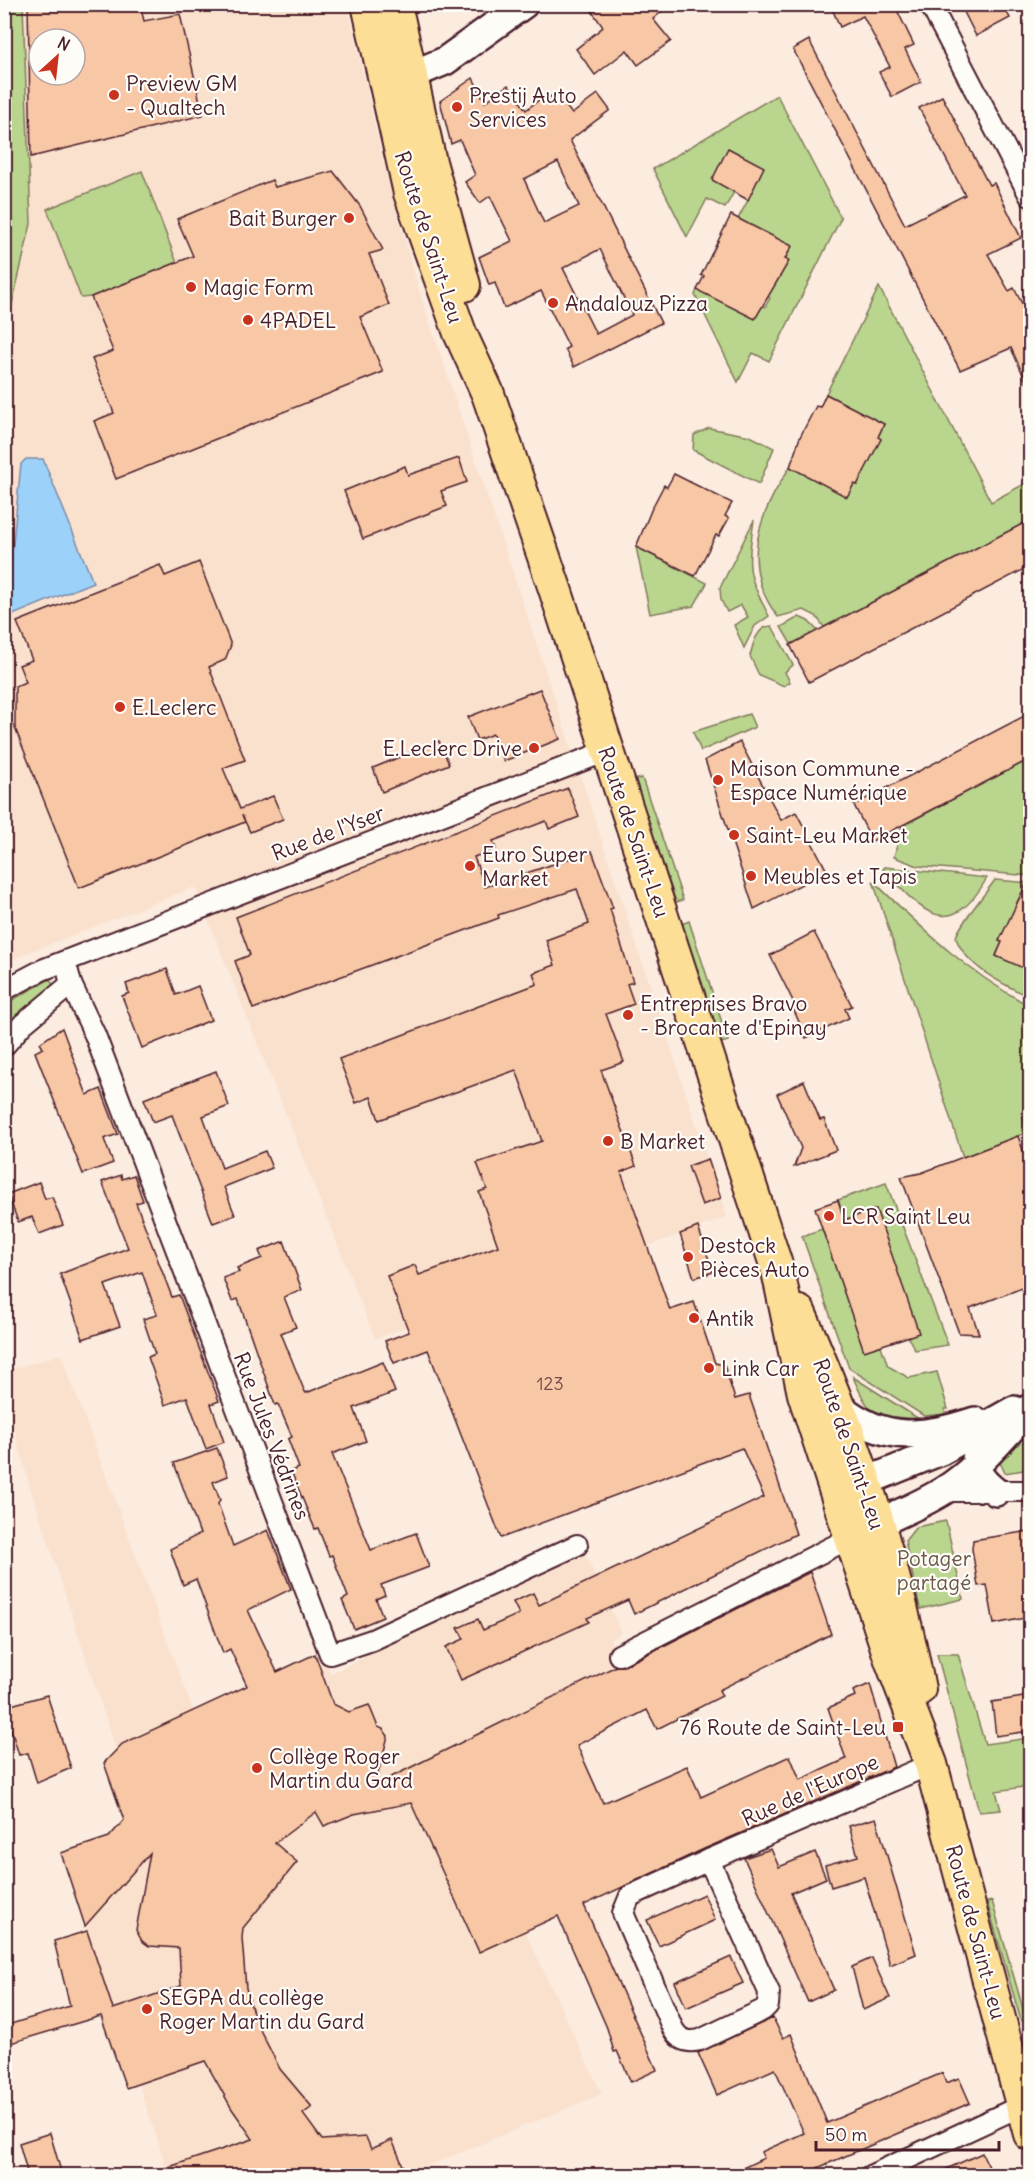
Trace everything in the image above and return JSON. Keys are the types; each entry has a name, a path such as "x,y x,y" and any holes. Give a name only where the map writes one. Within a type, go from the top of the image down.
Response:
{"main road":[{"name":"Route de Saint-Leu","path":"368,4 399,81"},
{"name":"Route de Saint-Leu","path":"395,4 399,81 410,193 460,333 488,394 778,1271 840,1407 866,1482 916,1671 931,1764 1027,2120"},
{"name":"Route de Saint-Leu","path":"778,1271 804,1394 909,1712 931,1764"}],"street":[{"path":"399,81 445,61 524,4"},
{"path":"930,4 1030,196"},
{"name":"Rue de l'Yser","path":"4,990 42,970 607,752"},
{"path":"4,1046 23,1024 70,984 66,961"},
{"name":"Rue Jules Védrines","path":"70,984 94,1035 330,1654 372,1640 577,1545"},
{"path":"840,1407 867,1426 881,1432 897,1433 953,1428 1025,1406"},
{"path":"996,1492 979,1477 975,1465 977,1450 984,1438 1025,1406"},
{"path":"836,1493 941,1451 1025,1406"},
{"path":"619,1655 943,1491 975,1465"},
{"path":"943,1491 1030,1491"},
{"name":"Rue de l'Europe","path":"709,1860 769,1992 769,2001 763,2010 700,2040 689,2042 678,2037 673,2029 622,1913 630,1896 709,1860 931,1764"},
{"path":"870,2175 1027,2120"}],"shaded area":[{"path":"4,5 348,5 382,158 420,293 727,1217 410,1334 406,1327 375,1339 195,887 5,962"},
{"name":"Collège Roger Martin du Gard","path":"61,1354 193,1710 319,1652 331,1673 585,1554 605,1597 601,1599 606,1610 610,1608 622,1633 610,1640 623,1663 398,1774 479,1951 525,1931 602,2094 406,2175 169,2175 61,1853 109,1837 123,1820 104,1763 116,1750 30,1487 5,1395 4,1372"}],"green space":[{"path":"4,5 23,5 31,224 9,317 5,410"},
{"path":"777,95 841,218 769,361 753,353 738,382 695,295 697,290 765,307 770,298 767,296 792,246 738,219 748,200 734,192 725,208 707,199 687,237 653,169"},
{"path":"142,171 177,263 91,297 81,298 47,209"},
{"path":"879,287 991,502 1030,481 1030,520 824,627 816,616 804,610 778,617 766,598 759,579 756,560 757,541 762,522 779,485 790,467 847,496 854,484 857,485 862,475 859,473 881,439 878,437 884,424 826,394"},
{"path":"709,428 750,436 774,448 759,484 693,450 694,435"},
{"path":"754,520 750,570 769,616 755,626 744,648 734,625 748,617 741,605 727,612 721,600 720,588"},
{"path":"636,547 707,583 694,606 650,614"},
{"path":"799,617 808,621 818,631 791,644 781,627"},
{"path":"772,626 793,665 785,672 790,682 784,686 759,675 750,656 759,632"},
{"path":"749,714 755,727 701,751 693,732"},
{"path":"1030,759 1030,876 918,866 894,857 902,826"},
{"path":"642,778 683,900 676,902 634,780"},
{"path":"885,867 987,878 973,899 960,911 947,915 935,914 922,908 910,897 883,869"},
{"path":"995,880 1030,883 1024,896 1021,894 1016,904 1019,906 999,940 1002,942 996,955 1030,971 1030,997 987,974 968,958 956,938 966,918"},
{"path":"873,881 947,950 986,979 1030,1006 1030,1098 1023,1110 1028,1132 963,1157"},
{"path":"689,921 728,1041 721,1043 682,924"},
{"path":"50,979 58,994 5,1034 5,1004"},
{"path":"886,1183 948,1345 915,1350 844,1220 838,1200"},
{"path":"822,1229 864,1349 881,1346 888,1366 909,1378 937,1372 948,1409 945,1409 945,1414 924,1416 849,1368 802,1236"},
{"path":"853,1377 919,1419 884,1416 877,1413 865,1402"},
{"path":"1030,1424 1030,1469 1005,1473 996,1454"},
{"name":"Potager partagé","path":"946,1521 963,1599 920,1609 905,1541 916,1527"},
{"path":"937,1654 958,1654 985,1744 1030,1738 1030,1786 996,1791 1001,1810 979,1812"},
{"path":"992,1901 1026,2019 1021,2021 987,1902"}],"water":[{"path":"26,459 43,459 93,582 13,615 6,610 21,464"}],"building":[{"name":"Preview GM - Qualtech","path":"28,4 140,4 144,21 180,14 203,115 31,157 30,87 87,87 87,27 28,27"},
{"path":"587,4 671,4 653,19 671,41 638,65 627,50 595,75 576,49 603,27"},
{"path":"830,4 894,4 914,45 905,49 921,82 892,97 879,72 890,67 863,16 840,27"},
{"path":"960,4 1002,4 1010,18 976,36"},
{"path":"809,40 905,225 965,195 919,108 942,96 989,185 994,183 1021,238 988,254 1009,291 1014,288 1030,319 1030,390 1011,348 960,370 793,49"},
{"path":"473,78 485,102 508,85 526,110 544,96 547,99 556,93 572,114 598,94 610,110 570,140 661,323 574,367 565,349 569,347 541,291 504,308 495,283 489,285 479,257 512,241 490,196 480,203 465,182 475,175 460,140 451,144 440,101","holes":["558,162 579,206 544,223 524,179","600,249 632,315 596,334 563,268"]},
{"path":"728,148 764,167 748,200 712,180"},
{"path":"333,171 360,206 383,250 369,254 389,305 360,317 383,372 116,479 94,421 114,413 92,359 113,351 91,297 193,256 177,219 272,180 275,187"},
{"path":"731,215 792,246 785,259 789,261 755,319 697,290 704,276 701,275"},
{"path":"826,394 884,424 878,437 881,439 857,485 854,484 847,497 790,467 800,437 816,406 820,407"},
{"path":"459,458 467,482 441,491 447,506 363,539 344,491 405,466 408,475"},
{"path":"674,474 732,503 725,516 729,518 719,536 716,535 695,576 636,547 652,508 664,485 667,487"},
{"path":"1030,520 1030,566 809,682 790,645"},
{"name":"E.Leclerc","path":"199,562 231,645 225,660 209,667 245,760 223,768 240,809 273,796 283,819 250,832 242,815 245,822 79,888 15,728 15,686 26,682 19,665 32,660 17,622 160,565 165,576"},
{"path":"540,689 560,739 504,761 493,734 477,740 468,717"},
{"path":"1030,713 1030,759 872,841 854,805"},
{"path":"439,741 449,764 382,792 373,768"},
{"path":"740,742 781,820 796,812 827,871 754,909 705,760"},
{"path":"568,788 579,817 549,829 546,821 493,841 496,849 474,857 485,887 592,851 613,908 610,909 633,982 627,984 634,1004 606,1014 624,1062 601,1070 636,1166 621,1172 670,1310 694,1302 715,1363 724,1365 735,1399 749,1395 796,1534 634,1614 628,1600 587,1618 589,1622 461,1680 446,1647 464,1639 458,1628 478,1619 483,1630 519,1614 513,1602 533,1593 539,1605 764,1497 742,1448 501,1538 428,1350 394,1363 385,1341 409,1332 387,1276 415,1265 419,1275 498,1246 479,1192 487,1189 477,1163 542,1141 516,1070 379,1120 371,1097 356,1103 339,1059 537,984 533,973 555,965 546,940 589,924 577,889 498,915 499,918 253,1009 235,961 250,955 236,917"},
{"path":"1030,876 1030,971 996,956 1002,942 999,941"},
{"path":"814,932 852,1006 845,1009 849,1018 806,1038 792,1006 795,1005 770,955"},
{"path":"167,969 176,995 198,986 211,1020 142,1048 122,996 129,993 126,984"},
{"path":"62,1028 87,1095 101,1089 118,1134 104,1139 113,1163 83,1174 35,1052 43,1048 40,1043"},
{"path":"216,1071 229,1106 203,1116 222,1168 265,1151 272,1168 224,1187 235,1215 213,1223 172,1115 153,1122 144,1099"},
{"path":"804,1081 820,1120 824,1119 836,1150 794,1167 801,1148 777,1094"},
{"path":"1018,1136 1030,1170 1030,1285 970,1308 979,1334 959,1333 901,1177 921,1173"},
{"path":"708,1159 721,1198 702,1205 688,1166"},
{"path":"121,1175 122,1179 134,1175 143,1201 136,1203 172,1297 179,1295 219,1401 211,1404 224,1442 206,1449 187,1397 165,1405 148,1357 155,1354 143,1319 157,1315 142,1272 105,1285 120,1326 83,1339 60,1274 128,1248 102,1182"},
{"path":"39,1182 45,1199 52,1197 63,1225 39,1234 32,1217 18,1222 8,1194"},
{"path":"838,1200 844,1220 876,1209 919,1333 864,1351 815,1208"},
{"path":"698,1227 713,1272 694,1278 680,1234"},
{"path":"284,1241 302,1290 284,1297 296,1327 281,1333 306,1393 383,1362 395,1392 354,1408 366,1441 332,1454 371,1550 416,1533 429,1567 381,1585 385,1595 376,1599 383,1617 354,1629 342,1600 348,1597 332,1555 329,1556 318,1528 315,1529 291,1471 299,1468 288,1439 292,1437 278,1404 275,1405 238,1299 232,1301 223,1278 239,1272 237,1268 262,1258 259,1251"},
{"path":"217,1448 228,1476 213,1482 233,1546 268,1530 291,1589 248,1610 277,1672 315,1654 333,1704 349,1712 369,1705 378,1727 383,1729 388,1736 375,1785 616,1666 624,1666 810,1572 831,1634 719,1690 722,1696 657,1729 647,1710 577,1745 603,1803 687,1766 701,1797 790,1756 800,1780 846,1759 828,1708 855,1696 853,1691 870,1684 894,1767 704,1849 584,1905 657,2070 631,2082 617,2051 614,2052 607,2028 558,1916 479,1952 411,1803 354,1814 324,1826 316,1812 275,1843 297,1862 243,1928 242,1938 246,1988 255,2020 280,2069 312,2107 303,2114 322,2140 366,2137 371,2149 392,2140 407,2175 155,2175 154,2172 253,2139 232,2109 205,2061 126,2088 101,2016 4,2045 4,2026 70,2006 54,1941 87,1931 113,2009 181,1986 179,1948 149,1946 142,1941 136,1930 150,1853 85,1926 61,1853 109,1837 124,1820 104,1763 122,1744 247,1686 230,1649 223,1653 196,1579 183,1585 170,1549 200,1534 174,1463"},
{"path":"1030,1531 1030,1617 994,1624 987,1585 978,1586 972,1549 973,1540"},
{"path":"47,1695 71,1768 37,1783 28,1753 19,1755 4,1707"},
{"path":"1030,1696 1030,1731 996,1736 992,1702"},
{"path":"876,1818 916,1954 890,1965 864,1877 831,1887 825,1865 858,1856 849,1826"},
{"path":"771,1849 779,1867 815,1852 826,1878 791,1893 834,1990 808,2002 744,1858"},
{"path":"704,1894 715,1920 659,1946 647,1920"},
{"path":"731,1957 743,1983 686,2008 675,1982"},
{"path":"872,1958 890,1998 863,2010 852,1967"},
{"path":"773,2018 783,2038 791,2034 827,2123 942,2073 946,2083 959,2078 970,2103 801,2175 728,2175 764,2158 761,2152 804,2133 775,2069 717,2095 698,2053"},
{"path":"50,2133 62,2175 28,2175 19,2143"},
{"path":"982,2153 993,2175 933,2175"}],"place":[{"name":"Preview GM - Qualtech","path":"114,95"},
{"name":"Prestij Auto Services","path":"457,107"},
{"name":"Bait Burger","path":"349,218"},
{"name":"Magic Form","path":"191,287"},
{"name":"Andalouz Pizza","path":"553,303"},
{"name":"4PADEL","path":"248,320"},
{"name":"E.Leclerc","path":"120,707"},
{"name":"E.Leclerc Drive","path":"534,748"},
{"name":"Maison Commune - Espace Numérique","path":"718,780"},
{"name":"Saint-Leu Market","path":"734,835"},
{"name":"Euro Super Market","path":"470,866"},
{"name":"Meubles et Tapis","path":"751,876"},
{"name":"Entreprises Bravo - Brocante d'Epinay","path":"628,1015"},
{"name":"B Market","path":"608,1141"},
{"name":"LCR Saint Leu","path":"829,1216"},
{"name":"Destock Pièces Auto","path":"688,1257"},
{"name":"Antik","path":"694,1318"},
{"name":"Link Car","path":"709,1368"},
{"name":"76 Route de Saint-Leu","path":"898,1727"},
{"name":"Collège Roger Martin du Gard","path":"257,1768"},
{"name":"SEGPA du collège Roger Martin du Gard","path":"147,2009"}]}
